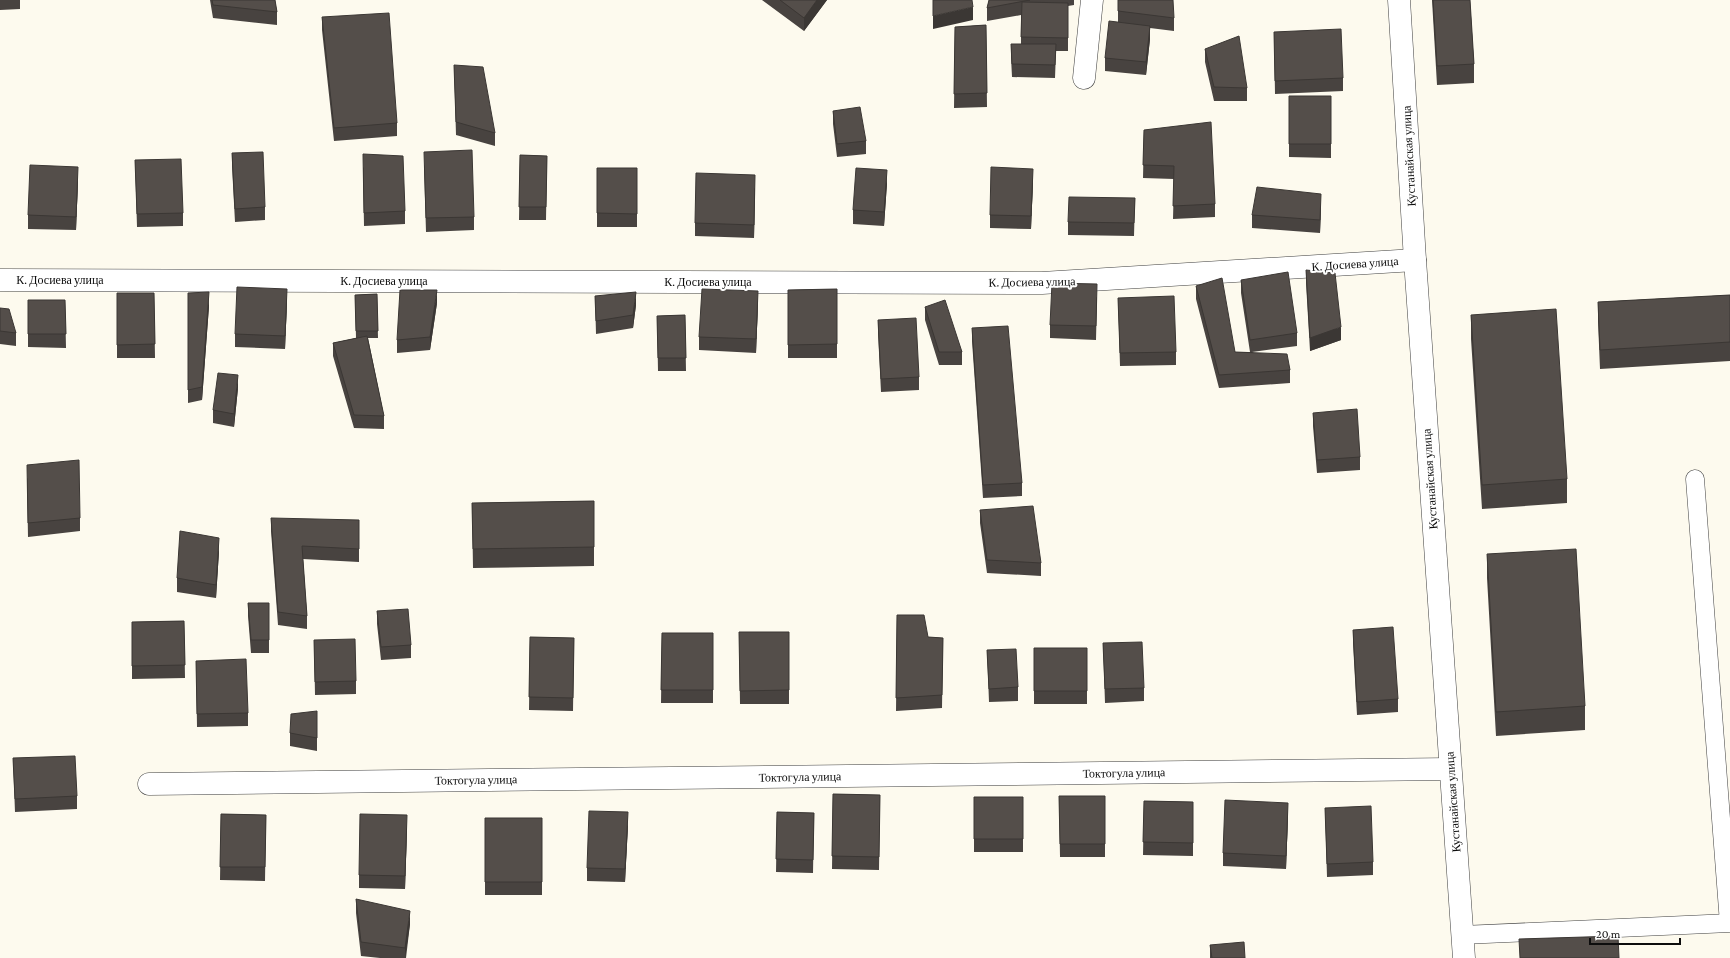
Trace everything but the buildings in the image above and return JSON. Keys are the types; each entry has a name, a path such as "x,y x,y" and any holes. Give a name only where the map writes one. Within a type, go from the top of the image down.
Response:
{"street":[{"path":"1084,78 1092,0"},
{"name":"Кустанайская улица","path":"1399,0 1415,260 1464,958"},
{"name":"К. Досиева улица","path":"0,280 1042,283 1415,260"},
{"name":"Токтогула улица","path":"149,784 1450,770"}],"lane":[{"path":"1462,935 1730,923 1695,479"}]}
